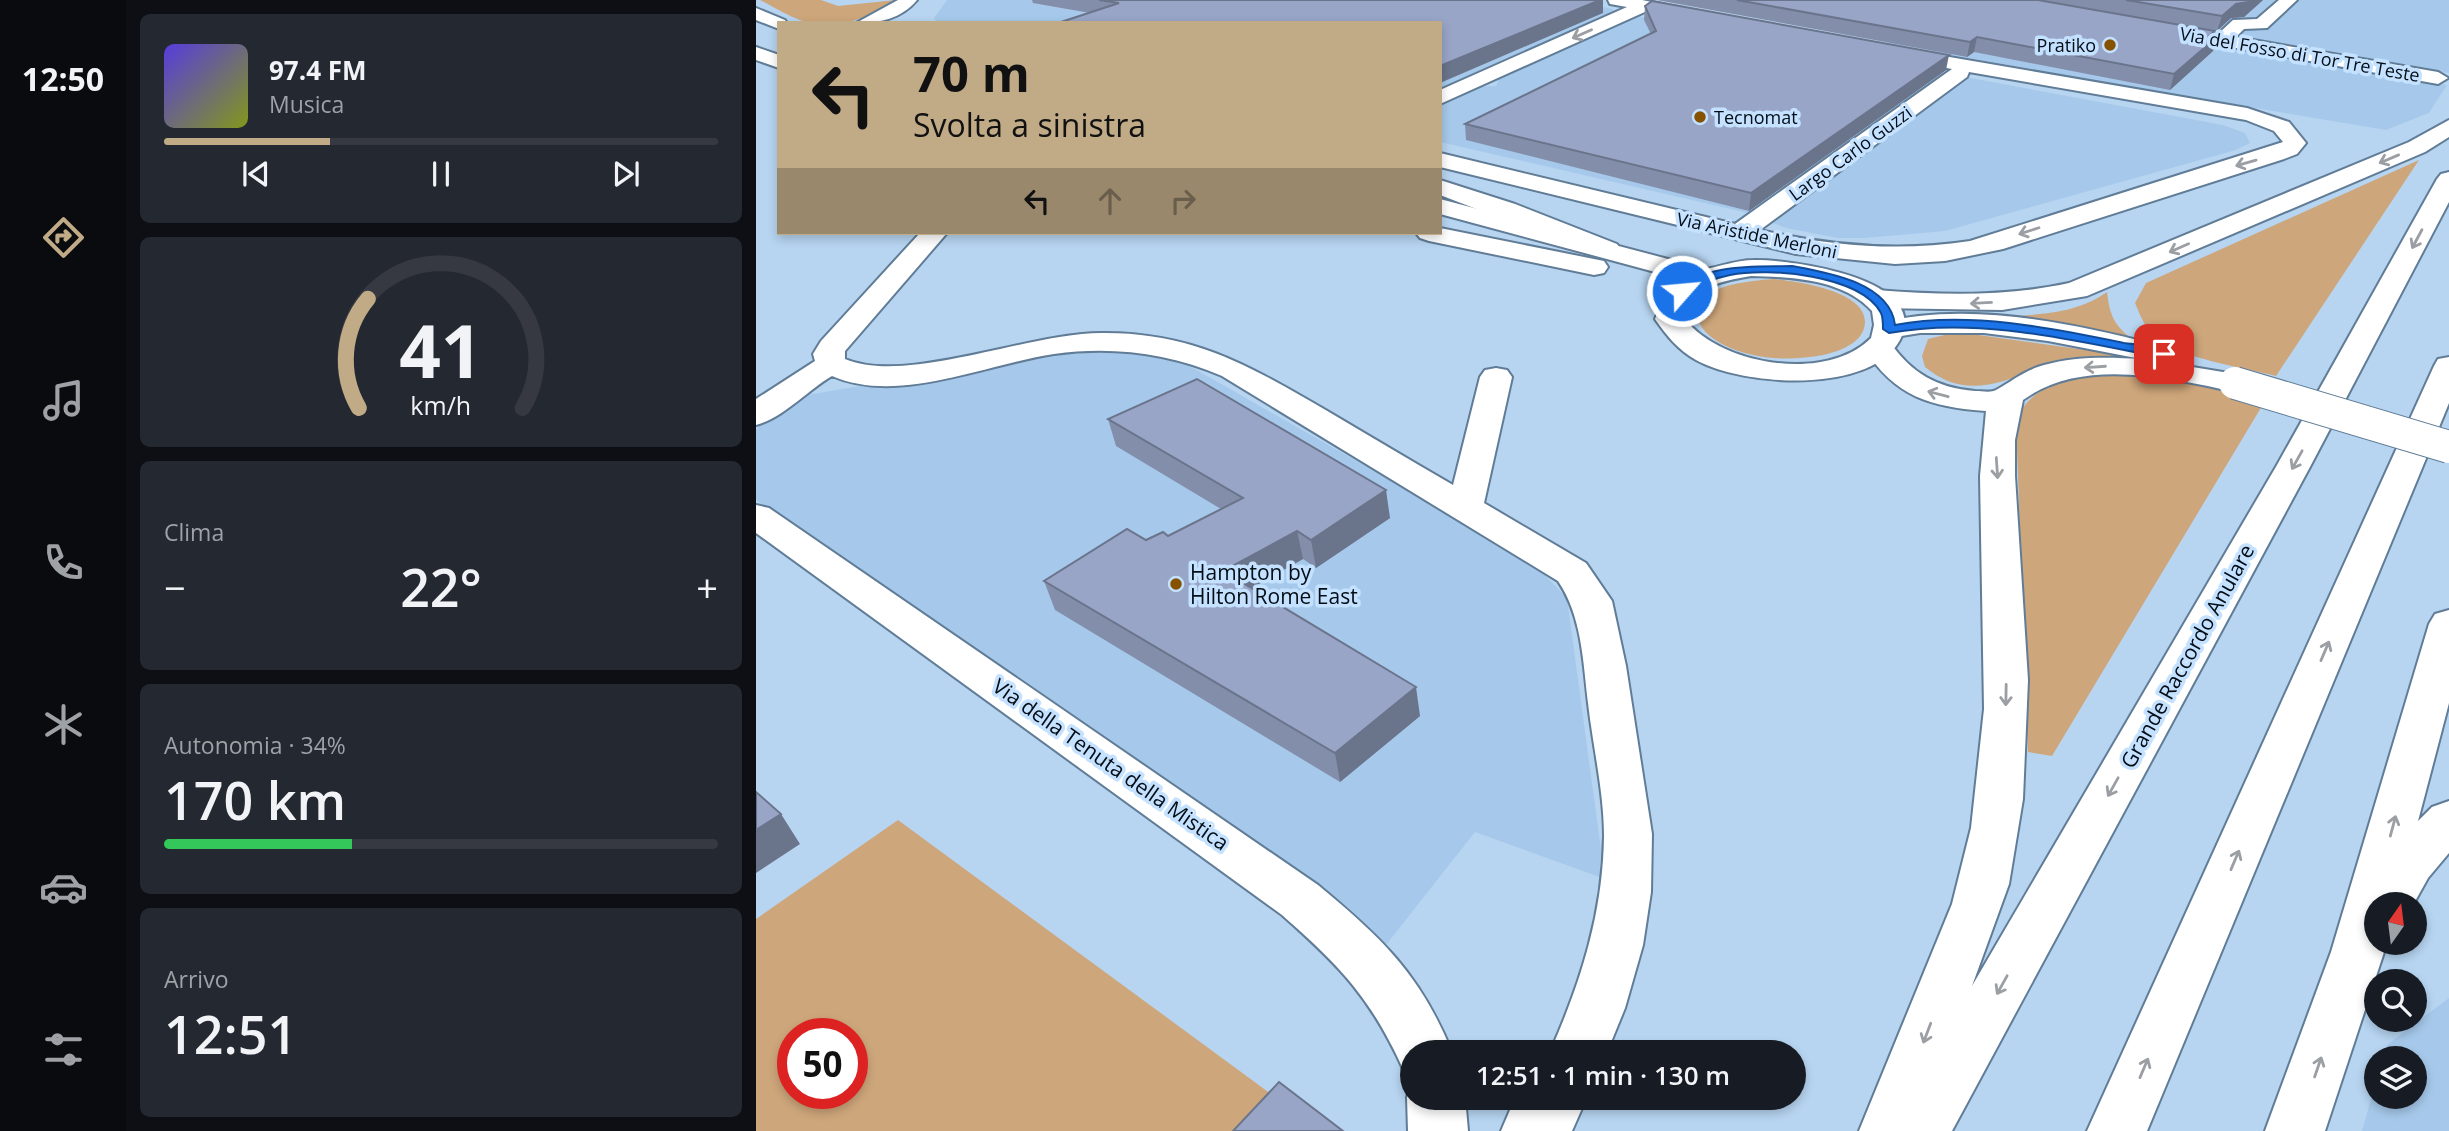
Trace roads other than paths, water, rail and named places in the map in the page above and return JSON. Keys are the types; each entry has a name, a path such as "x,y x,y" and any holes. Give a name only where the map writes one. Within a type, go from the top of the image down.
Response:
{"main road":[{"path":"870,21 888,14 909,0"},
{"path":"895,21 921,0"},
{"path":"2222,40 2239,24 2261,24 2289,0"},
{"path":"1442,97 1623,6 1717,24"},
{"path":"757,20 777,22"},
{"path":"757,20 777,24"},
{"path":"757,20 777,40"},
{"name":"Via del Fosso di Tor Tre Teste","path":"2143,26 2438,78"},
{"path":"756,53 777,61"},
{"path":"1878,54 2259,117 2278,124 2294,139 2294,146 2276,154 2279,148 2276,142 2239,124 1960,73 1878,54"},
{"name":"Largo Carlo Guzzi","path":"1747,227 1960,73"},
{"path":"1875,299 1968,304 2031,299 2077,290 2417,147 2449,127"},
{"path":"1442,149 1514,171"},
{"name":"Via Aristide Merloni","path":"1514,171 1848,254 1884,256 1946,253 1994,243 2276,154"},
{"path":"1442,160 1514,171"},
{"name":"Grande Raccordo Anulare","path":"1920,1131 2294,465 2449,178"},
{"path":"1442,188 1506,209 1626,257"},
{"path":"1442,207 1707,278"},
{"path":"1442,226 1646,282 1674,300"},
{"path":"932,235 832,347 828,354 831,364 858,377 882,378 999,354 1074,343 1132,343 1182,350 1233,369 1572,572 1592,601 1605,666 1628,834 1626,892 1616,945 1597,1008 1583,1040"},
{"path":"1440,235 1594,267"},
{"path":"2005,401 1964,400 1922,389 1891,369 1884,339 1887,313 1875,299 1839,280 1792,269 1751,268 1707,278 1686,288 1674,300 1670,319 1675,330 1696,349 1732,364 1776,371 1821,370 1859,360 1884,339 1942,323 2018,329 2100,341 2449,433"},
{"path":"756,415 799,382 831,364"},
{"path":"1889,1131 1984,884 2001,778 2006,738 2006,654 1996,453 2005,401 2016,390 2034,380 2063,371 2098,366 2175,370 2241,379 2449,447"},
{"path":"2117,1131 2449,366"},
{"path":"1465,507 1496,376"},
{"name":"Via della Tenuta della Mistica","path":"756,516 1300,900 1351,943 1391,987 1420,1040"},
{"path":"2379,892 2449,624"},
{"path":"2394,892 2410,864 2449,820"},
{"path":"2295,1131 2364,945"},
{"path":"1437,1110 1438,1131"},
{"path":"1531,1131 1552,1110"}],"place":[{"name":"Pratiko","path":"2110,45"},
{"name":"Tecnomat","path":"1700,117"},
{"name":"Hampton by Hilton Rome East","path":"1176,584"}]}
